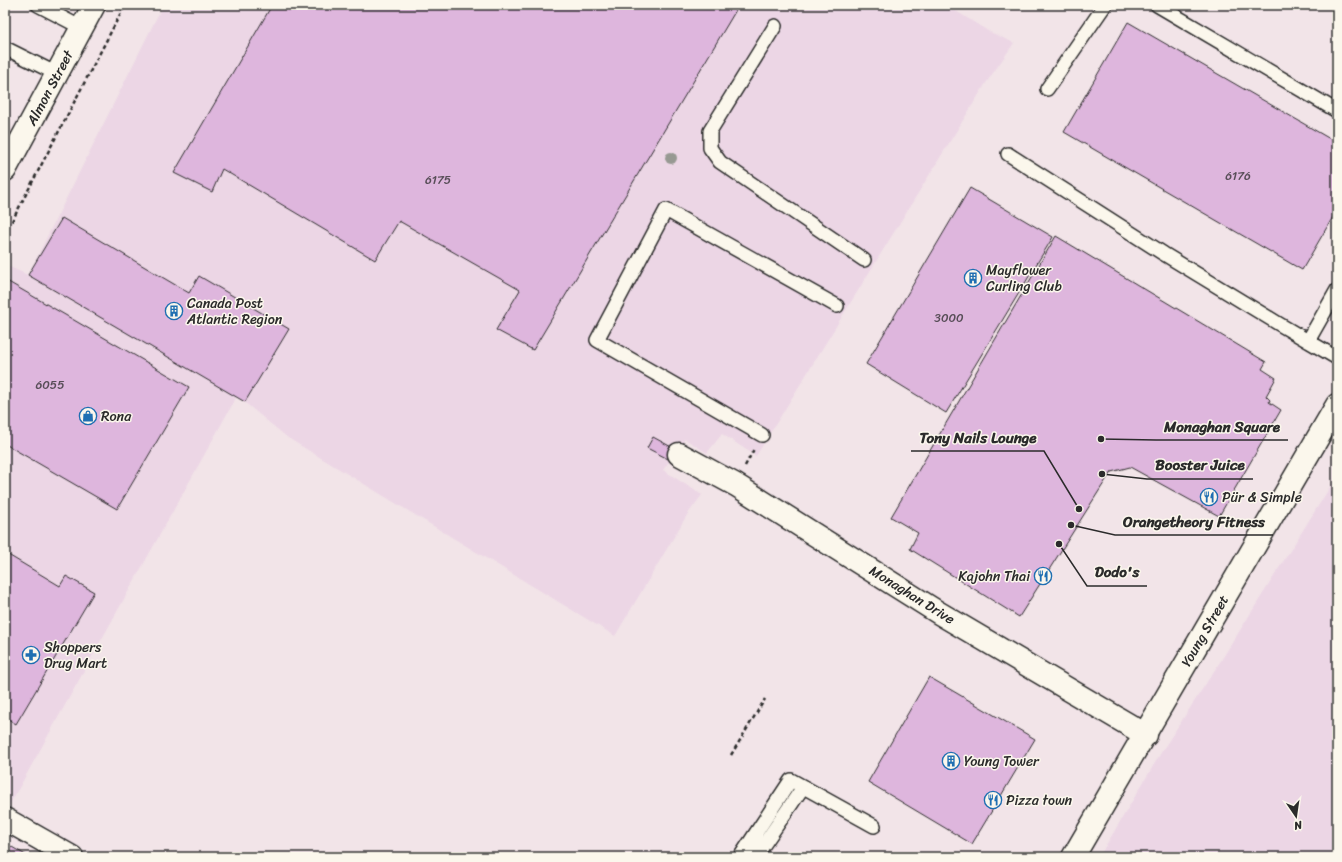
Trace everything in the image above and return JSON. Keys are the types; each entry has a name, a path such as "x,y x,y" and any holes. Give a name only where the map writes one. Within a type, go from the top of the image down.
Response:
{"street":[{"name":"Almon Street","path":"5,170 94,5"},
{"name":"Young Street","path":"1073,857 1335,412"},
{"name":"Monaghan Drive","path":"679,454 730,481 939,613 1146,735"},
{"path":"5,819 72,857"}],"lane":[{"path":"38,5 82,28"},
{"path":"1047,89 1105,5"},
{"path":"1157,5 1337,111"},
{"path":"775,26 710,131 710,148 720,162 864,260"},
{"path":"5,48 57,74"},
{"path":"1008,154 1164,254 1337,358"},
{"path":"762,435 597,340 666,210 837,306"},
{"path":"1308,340 1337,290"},
{"path":"740,857 790,780 874,826"},
{"path":"747,857 758,853 803,787"}],"path":[{"path":"5,224 12,221 125,5"},
{"path":"731,755 765,699"}],"shaded area":[{"path":"163,5 946,5 988,31 1014,43 986,83 756,456 722,434 707,453 685,439 663,470 702,495 687,515 615,636 288,438 237,396 5,813 5,265 28,275"},
{"path":"1337,476 1337,857 1099,857 1162,751"}],"building":[{"path":"272,5 739,5 533,350 496,330 520,290 399,221 375,260 222,169 212,192 174,173"},
{"path":"1128,22 1337,143 1337,210 1302,270 1064,132"},
{"name":"Mayflower Curling Club","path":"970,188 1053,237 946,413 866,364"},
{"name":"Canada Post Atlantic Region","path":"62,218 189,293 199,276 289,329 245,402 28,275"},
{"path":"1056,236 1266,362 1262,369 1276,378 1266,396 1270,400 1269,402 1281,410 1219,516 1130,467 1111,472 1019,617 910,549 918,533 891,517"},
{"name":"Rona","path":"5,280 189,387 117,509 5,444"},
{"path":"653,437 675,449 670,460 647,448"},
{"name":"Shoppers Drug Mart","path":"5,553 60,586 66,576 94,592 16,724 5,717"},
{"name":"Young Tower","path":"929,677 1035,739 972,844 868,782"},
{"path":"5,843 29,857 5,857"}],"place":[{"name":"Mayflower Curling Club","path":"973,278"},
{"name":"Canada Post Atlantic Region","path":"174,311"},
{"name":"Rona","path":"88,416"},
{"name":"Monaghan Square","path":"1101,439"},
{"name":"Booster Juice","path":"1102,474"},
{"name":"Pür & Simple","path":"1209,497"},
{"name":"Tony Nails Lounge","path":"1079,509"},
{"name":"Orangetheory Fitness","path":"1071,525"},
{"name":"Dodo's","path":"1059,544"},
{"name":"Kajohn Thai","path":"1043,576"},
{"name":"Shoppers Drug Mart","path":"31,655"},
{"name":"Young Tower","path":"951,761"},
{"name":"Pizza town","path":"993,800"}]}
